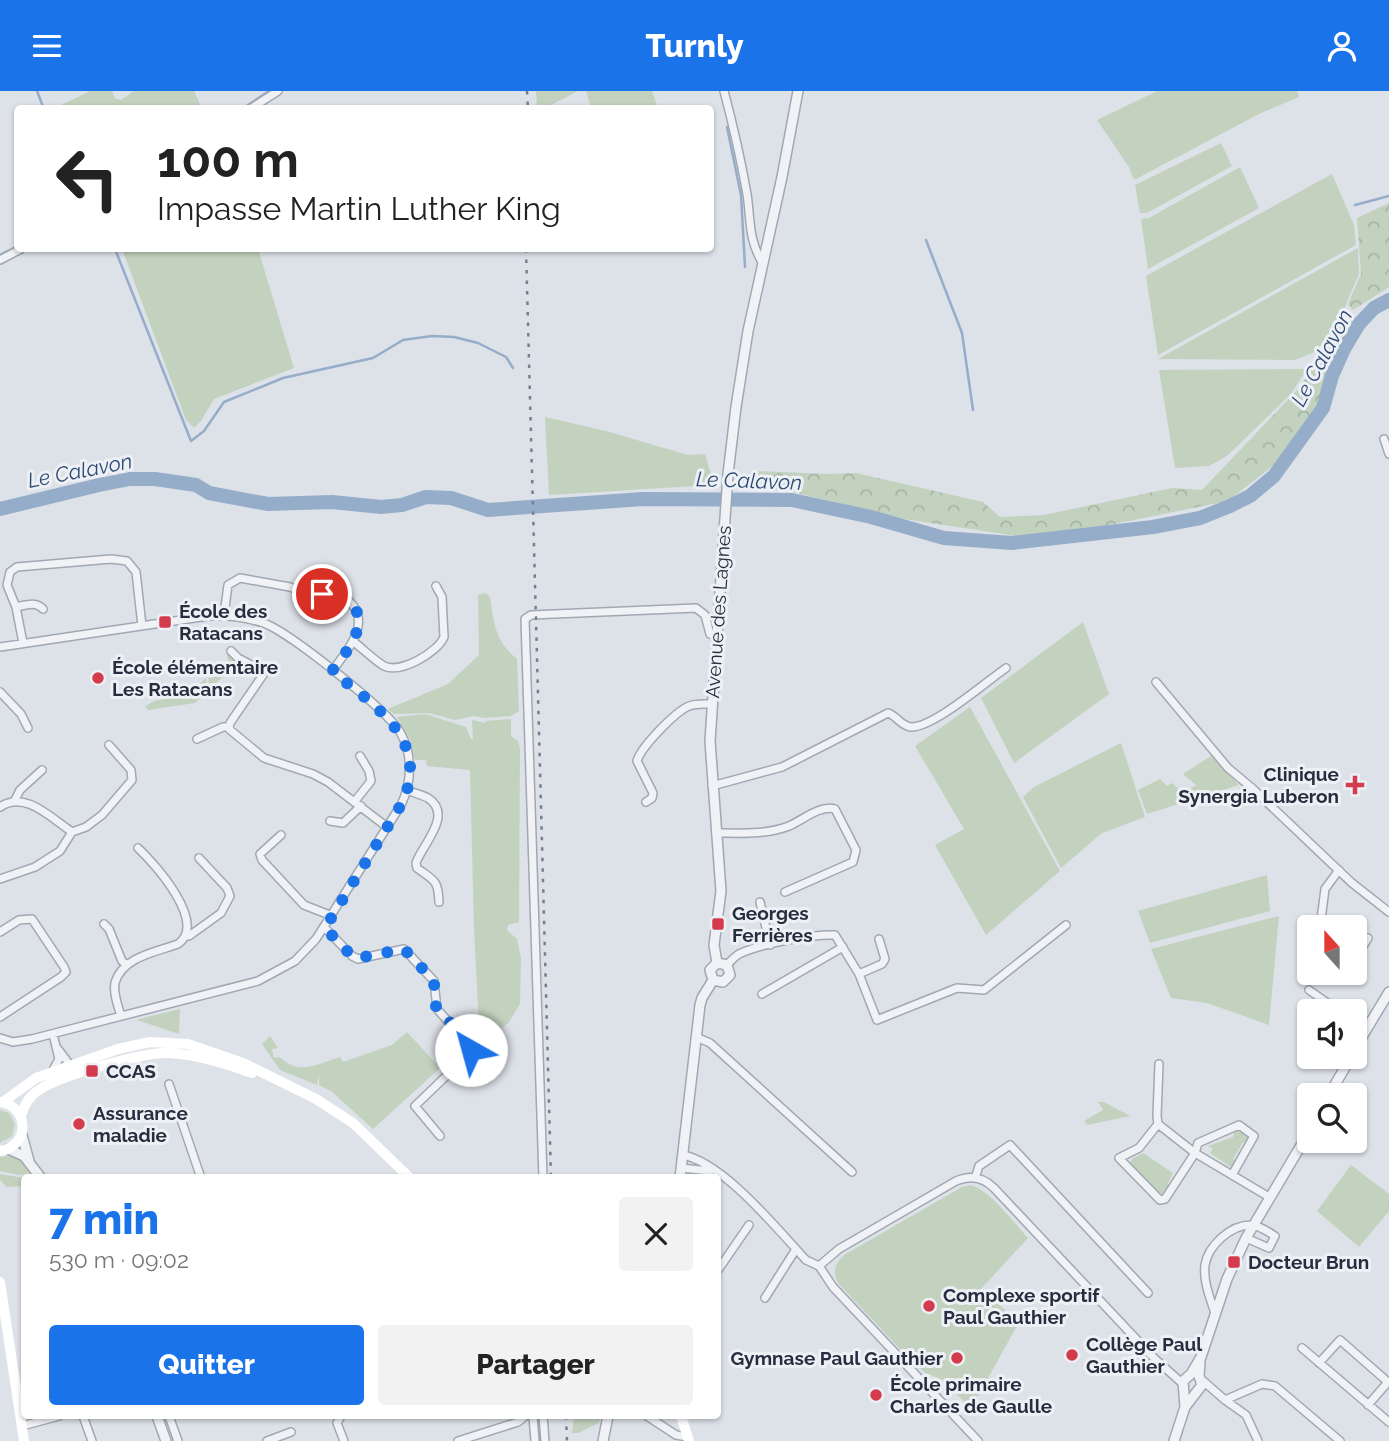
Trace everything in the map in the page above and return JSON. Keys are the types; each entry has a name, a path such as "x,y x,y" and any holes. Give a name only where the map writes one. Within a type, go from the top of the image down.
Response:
{"main road":[{"path":"2,1102 16,1094 28,1082 70,1065 133,1045 176,1042 201,1047 243,1063 299,1090 353,1123 406,1174"},
{"path":"4,1150 14,1146 22,1135 21,1116 29,1099 40,1089 132,1058 169,1053 227,1065 299,1090"},
{"path":"2,1102 14,1107 21,1116"},
{"path":"0,1282 24,1441"},
{"path":"682,1419 688,1439"}],"street":[{"path":"256,105 278,91"},
{"path":"724,91 747,197 750,230 755,249 763,264"},
{"name":"Avenue des Lagnes","path":"722,964 714,945 721,891 710,741 728,474 751,314 798,91"},
{"path":"1384,439 1389,454"},
{"path":"23,643 16,607 7,585 10,572 17,567 120,559 132,565 136,572 142,626"},
{"path":"224,615 228,585 240,578 290,587 308,595 336,592 356,608 358,631 354,642 332,671"},
{"path":"354,642 386,666 394,668 434,651 444,637 442,597 436,586"},
{"path":"16,607 33,604 40,605 43,609"},
{"path":"543,1174 525,619 531,615 576,611 696,608 705,615 710,634 718,636"},
{"path":"0,647 224,615 254,620 276,629 298,643 386,716 400,733 410,764 407,790 325,928 304,954 273,975 53,1034 13,1042 0,1038"},
{"path":"197,739 229,726 263,675 261,670 238,658 231,651"},
{"path":"712,786 782,767 888,713 902,725 922,726 1006,668"},
{"path":"1156,682 1228,768 1365,895 1388,910"},
{"path":"0,692 21,714 28,728"},
{"path":"646,803 653,793 637,761 639,754 649,741 684,709 696,704 711,704"},
{"path":"229,726 264,758 313,774 387,827"},
{"path":"0,879 26,871 60,851 72,832 86,827 102,815 134,777 109,745"},
{"path":"330,821 343,823 371,781 369,771 360,756"},
{"path":"15,800 20,790 42,770"},
{"path":"407,790 430,799 436,807 438,820 435,830 415,863 417,868 434,879 438,886 439,902"},
{"path":"0,807 15,800 26,802 72,832"},
{"path":"716,833 773,831 787,827 824,808 835,809 856,850 855,857 846,866 785,892"},
{"path":"281,835 260,854 261,860 304,905 332,916"},
{"path":"121,1016 115,983 126,964 178,944 185,936 187,923 184,909 169,883 138,848"},
{"path":"185,936 189,936 221,913 230,895 228,888 199,858"},
{"path":"1322,915 1325,889 1339,870"},
{"path":"760,902 770,945"},
{"path":"0,932 19,920 32,919 66,972 0,1017"},
{"path":"104,924 126,964"},
{"path":"714,1171 680,1173 702,997 713,980 710,970 740,954 770,945 835,935 859,974 877,1020 957,988 984,990 1066,925"},
{"path":"325,928 352,956 358,958 404,949 434,981 435,1005 471,1047 470,1053 415,1106 440,1136"},
{"path":"859,974 882,964 886,959 879,939"},
{"path":"762,993 843,947"},
{"path":"713,980 719,982 728,978 730,971 722,964"},
{"path":"1309,990 1322,999"},
{"path":"1367,1029 1389,992"},
{"path":"52,1072 59,1059 53,1034"},
{"path":"696,1037 710,1043 852,1172"},
{"path":"40,1089 52,1079 68,1073 70,1065 58,1049"},
{"path":"1159,1064 1158,1124 1139,1148 1119,1158 1160,1200 1165,1199 1195,1153 1198,1143 1239,1125 1254,1136 1232,1175"},
{"path":"169,1084 200,1174"},
{"path":"1158,1124 1195,1153 1269,1197"},
{"path":"22,1135 30,1163"},
{"path":"975,1178 979,1166 1010,1145 1147,1293"},
{"path":"4,1150 21,1153 38,1174"},
{"path":"1174,1441 1215,1313 1246,1238 1297,1152"},
{"path":"683,1155 700,1161 718,1174"},
{"path":"721,1176 737,1189 810,1263 819,1266 833,1287 978,1441"},
{"path":"819,1266 839,1249 964,1177 989,1183 1154,1358 1171,1373 1213,1391 1246,1415 1258,1441"},
{"path":"1215,1313 1205,1276 1208,1254 1213,1244 1240,1227 1253,1224 1275,1236 1269,1248 1246,1238"},
{"path":"721,1258 749,1225"},
{"path":"765,1298 796,1249"},
{"path":"1319,1363 1340,1340 1388,1382 1368,1405"},
{"path":"1302,1348 1389,1422"},
{"path":"1224,1400 1262,1384 1269,1384 1340,1441"},
{"path":"22,1426 48,1419"},
{"path":"84,1419 92,1441"},
{"path":"159,1419 166,1441"},
{"path":"170,1419 177,1441"},
{"path":"339,1419 337,1423 344,1441"},
{"path":"458,1441 522,1419"},
{"path":"533,1419 535,1441"},
{"path":"544,1419 545,1441"},
{"path":"603,1441 607,1419"},
{"path":"651,1419 688,1439"},
{"path":"267,1441 291,1432"}],"green space":[{"path":"90,91 112,91 115,98 121,100 134,91 194,91 201,105 61,105"},
{"path":"536,91 578,91 551,105 537,105"},
{"path":"586,91 652,91 657,105 590,105"},
{"path":"1157,91 1297,91 1299,97 1259,114 1134,180 1129,167 1097,120"},
{"path":"1221,143 1232,166 1147,213 1140,213 1135,185"},
{"path":"1240,167 1259,208 1148,269 1141,219 1149,218"},
{"path":"1332,174 1354,225 1356,245 1158,355 1146,276"},
{"path":"1389,203 1389,287 1353,310 1348,304 1361,274 1357,218"},
{"path":"1358,248 1359,274 1341,316 1317,351 1295,360 1158,359"},
{"path":"123,252 259,252 294,368 214,399 194,428 186,420"},
{"path":"1347,312 1356,317 1333,365 1314,415 1274,465 1228,501 1109,525 1016,536 898,518 785,490 739,489 740,476 758,471 856,473 983,502 1000,517 1044,515 1172,488 1202,490 1300,387"},
{"path":"1307,369 1291,394 1227,456 1209,466 1175,468 1159,370"},
{"path":"545,417 606,431 688,455 705,454 713,481 696,486 549,495"},
{"path":"485,593 490,597 494,624 500,639 517,659 519,711 511,716 473,716 455,720 429,713 394,714 388,709 448,684 479,655 478,595"},
{"path":"1083,622 1109,694 1014,763 981,698"},
{"path":"227,652 236,664 210,689 208,678 225,672"},
{"path":"206,678 208,691 195,703 148,710 145,707 155,701 187,694"},
{"path":"970,707 1060,871 986,935 935,845 964,829 915,746"},
{"path":"425,714 466,727 471,739 472,720 485,723 511,719 511,736 518,741 520,749 519,922 508,925 507,930 517,939 521,958 520,1004 509,1022 498,1032 479,1025 470,770 427,766 426,760 415,760 410,739 397,717"},
{"path":"1121,743 1145,817 1102,833 1061,868 1023,797 1034,787"},
{"path":"1211,756 1239,785 1147,814 1138,790 1160,779 1167,786 1172,783 1184,794 1196,785 1183,774"},
{"path":"1267,875 1270,911 1150,943 1138,911"},
{"path":"1279,916 1269,1025 1207,1003 1171,998 1151,949"},
{"path":"180,1009 179,1034 137,1020 139,1019"},
{"path":"407,1032 440,1068 373,1129 331,1091 319,1085 319,1074 317,1085 280,1070 262,1044 270,1036 278,1048 272,1049 274,1058 280,1057 294,1066 308,1067 340,1057 343,1062 392,1045"},
{"path":"1098,1102 1104,1102 1130,1116 1088,1125 1084,1121 1103,1110"},
{"path":"0,1110 9,1113 15,1124 12,1136 0,1143"},
{"path":"1239,1129 1250,1137 1247,1143 1243,1142 1233,1159 1236,1161 1235,1166 1231,1167 1210,1153 1213,1149 1208,1146 1233,1137 1234,1130"},
{"path":"1143,1153 1173,1173 1168,1183 1169,1191 1165,1194 1160,1193 1130,1164 1132,1159"},
{"path":"11,1155 20,1159 31,1173 18,1175 0,1171 0,1157"},
{"path":"1351,1165 1389,1194 1389,1211 1359,1247 1317,1211"},
{"path":"0,1174 21,1178 21,1186 7,1187 0,1180"},
{"name":"Complexe sportif Paul Gauthier","path":"970,1185 993,1199 1028,1238 981,1289 1019,1322 971,1409 943,1380 926,1373 913,1363 838,1283 835,1271 844,1255 962,1187"},
{"path":"574,1419 600,1419 599,1423 572,1433"}],"waterway":[{"path":"37,91 42,105"},
{"path":"248,105 269,91"},
{"path":"727,127 741,195 745,267"},
{"path":"1355,205 1389,196"},
{"path":"926,240 962,333 973,410"},
{"path":"0,255 14,248"},
{"path":"116,252 191,441 204,431 224,402 283,378 373,358 403,340 432,336 454,337 478,343 506,357 513,368"},
{"name":"Le Calavon","path":"0,509 99,485 130,479 155,479 196,485 209,493 268,504 332,502 381,507 402,505 426,497 451,498 488,510 643,499 792,500 871,517 944,538 1012,543 1153,527 1200,518 1230,506 1250,496 1274,476 1323,408 1332,376 1359,324 1374,308 1389,300"}],"railway":[{"path":"527,91 528,105"},
{"path":"526,252 551,1174"},
{"path":"566,1419 567,1441"}],"place":[{"name":"École des Ratacans","path":"165,622"},
{"name":"École élémentaire Les Ratacans","path":"98,678"},
{"name":"Clinique Synergia Luberon","path":"1355,785"},
{"name":"Georges Ferrières","path":"718,924"},
{"name":"CCAS","path":"92,1071"},
{"name":"Assurance maladie","path":"79,1124"},
{"name":"Docteur Brun","path":"1234,1262"},
{"name":"Complexe sportif Paul Gauthier","path":"929,1306"},
{"name":"Collège Paul Gauthier","path":"1072,1355"},
{"name":"Gymnase Paul Gauthier","path":"957,1358"},
{"name":"École primaire Charles de Gaulle","path":"876,1395"}],"route":[{"path":"322,594 341,594 352,603 358,615 356,638 332,671 397,728 405,742 410,764 407,790 401,805 325,928 352,956 358,958 404,949 434,981 434,1002 437,1009 468,1043 471,1050"}]}
